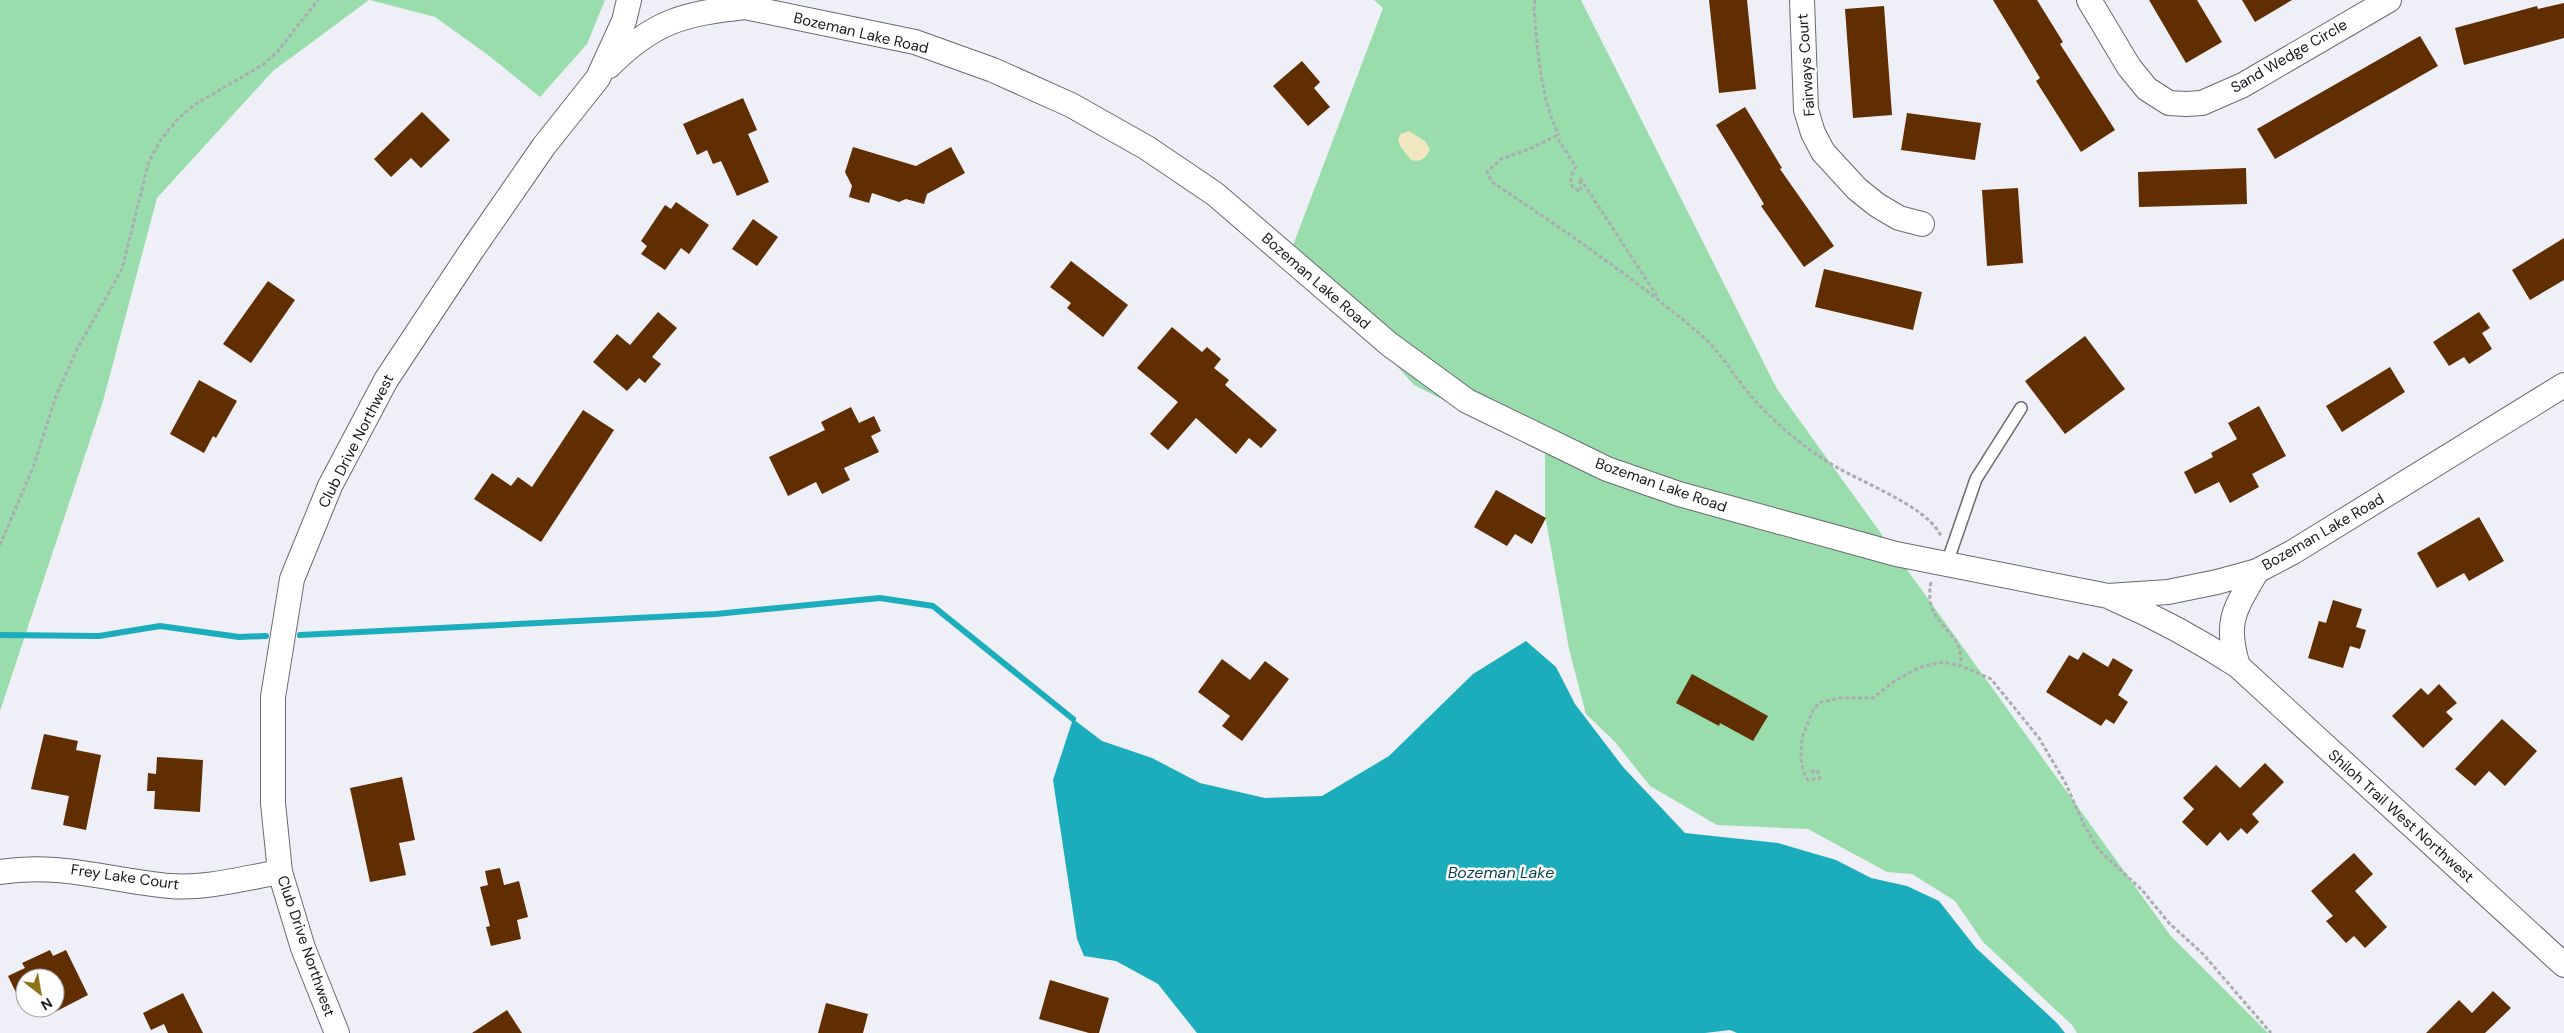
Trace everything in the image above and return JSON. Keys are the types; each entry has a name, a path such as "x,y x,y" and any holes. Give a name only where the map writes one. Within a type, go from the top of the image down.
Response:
{"street":[{"name":"Club Drive Northwest","path":"598,78 624,21 629,0"},
{"name":"Fairways Court","path":"1802,0 1806,110 1813,133 1835,165 1864,194 1899,218 1922,224"},
{"name":"Sand Wedge Circle","path":"2089,0 2129,67 2147,89 2169,102 2186,104 2202,103 2243,85 2389,0"},
{"name":"Club Drive Northwest","path":"337,1033 303,948 280,872 272,803 273,697 292,579 330,486 386,380 538,154 598,78 632,44 667,22 740,4"},
{"name":"Bozeman Lake Road","path":"740,4 915,42 993,70 1071,105 1147,148 1215,194 1389,344 1467,401 1598,465 1714,504 1896,554 1941,561 2108,596 2168,592 2217,582 2257,571 2301,547 2564,385"},
{"path":"2238,666 2230,633 2234,613 2257,571"},
{"name":"Shiloh Trail West Northwest","path":"2108,596 2160,619 2195,638 2238,666 2564,965"},
{"name":"Frey Lake Court","path":"0,872 62,869 172,886 208,884 280,872"}],"lane":[{"path":"1941,561 1976,479 2021,408"}],"path":[{"path":"0,545 34,466 56,396 76,351 122,269 149,160 162,138 176,120 194,105 264,64 278,51 318,0"},
{"path":"1535,0 1534,10 1547,106 1559,135"},
{"path":"1657,296 1580,178 1581,191 1574,190 1570,184 1571,175 1576,167 1556,136 1529,149 1501,159 1487,172 1492,182 1578,239 1659,299 1702,336 1751,396 1775,421 1823,460 1893,497 1932,522 1941,561 1928,604 1934,616 1955,640 1961,656 1961,664"},
{"path":"1811,772 1816,770 1820,778 1808,780 1803,771 1801,757 1802,738 1812,710 1820,702 1841,698 1873,698 1904,676 1921,667 1943,662 1962,666 1991,679 2038,738 2066,784 2083,824 2098,849 2142,890 2169,923 2203,954 2272,1033"}],"green space":[{"path":"0,0 369,0 273,71 157,198 103,401 0,711"},
{"path":"370,0 605,0 587,44 540,97 488,55 435,17"},
{"path":"1374,0 1581,0 1777,389 2170,935 2268,1033 2077,1033 2072,1025 1983,942 1955,901 1912,874 1887,872 1808,829 1717,825 1650,786 1615,742 1586,714 1569,649 1545,515 1545,451 1414,385 1292,248 1383,8"}],"sand":[{"path":"1409,131 1425,141 1430,149 1421,160 1411,160 1400,146 1398,139 1401,134"}],"water":[{"name":"Bozeman Lake","path":"1526,641 1556,667 1575,704 1623,767 1685,833 1778,843 1836,860 1871,878 1907,886 1939,901 1976,948 2057,1023 2065,1033 1737,1033 1730,1030 1705,1033 1197,1033 1158,984 1116,961 1084,956 1077,939 1053,780 1073,719 1102,741 1152,758 1200,783 1265,798 1322,796 1389,756 1473,674"}],"building":[{"path":"1709,0 1747,0 1756,89 1719,93"},
{"path":"1993,0 2037,0 2063,42 2060,44 2115,130 2081,152 2036,81 2040,78"},
{"path":"2149,0 2197,0 2222,42 2186,63"},
{"path":"2242,0 2292,0 2255,22"},
{"path":"2564,3 2564,38 2464,65 2455,28 2537,6 2538,9"},
{"path":"1884,6 1892,115 1853,118 1845,9"},
{"path":"2420,36 2438,66 2275,159 2257,129"},
{"path":"1302,61 1320,82 1314,88 1330,107 1308,126 1273,86"},
{"path":"743,98 757,130 748,134 769,182 737,196 721,161 713,164 707,150 697,155 683,124"},
{"path":"1745,107 1782,168 1780,169 1834,246 1804,267 1761,206 1764,204 1716,125"},
{"path":"422,112 450,140 421,168 411,158 391,177 374,159"},
{"path":"1907,113 1981,123 1975,160 1901,150"},
{"path":"853,147 916,166 951,147 965,173 927,194 924,204 906,199 899,202 872,193 869,203 849,197 852,186 845,172"},
{"path":"2246,168 2247,204 2139,207 2138,172"},
{"path":"2018,188 2023,263 1987,266 1982,190"},
{"path":"676,202 709,225 689,254 681,248 665,270 641,254 647,246 641,241 665,205 671,209"},
{"path":"753,219 778,237 757,266 732,249"},
{"path":"2564,238 2564,280 2530,300 2512,270"},
{"path":"1071,261 1128,305 1103,337 1067,308 1071,303 1050,287"},
{"path":"1824,269 1922,292 1913,330 1815,307"},
{"path":"268,281 295,300 251,363 223,344"},
{"path":"658,312 677,328 652,357 661,364 645,383 639,378 627,391 593,362 617,334 630,345"},
{"path":"2479,312 2490,328 2482,333 2492,349 2469,364 2464,357 2449,366 2433,342"},
{"path":"1172,327 1202,352 1207,347 1221,359 1214,368 1229,380 1225,385 1277,430 1261,448 1249,438 1236,454 1196,418 1168,450 1150,434 1178,402 1137,368"},
{"path":"2085,336 2125,389 2065,434 2025,381"},
{"path":"2390,367 2405,392 2342,432 2326,406"},
{"path":"199,380 237,401 216,438 213,436 204,453 170,434"},
{"path":"2259,406 2286,456 2252,474 2259,487 2230,503 2219,482 2195,494 2184,472 2213,457 2211,453 2237,439 2228,423"},
{"path":"851,407 859,423 874,416 881,431 871,436 879,452 844,468 850,480 822,494 816,482 788,496 769,457 825,430 821,422"},
{"path":"583,410 614,430 541,542 474,499 492,473 511,486 518,477 532,487"},
{"path":"1496,490 1546,518 1532,544 1515,534 1507,546 1474,527"},
{"path":"2479,517 2504,561 2469,581 2464,573 2437,588 2417,553"},
{"path":"2333,600 2362,609 2356,627 2366,630 2360,649 2350,646 2343,668 2308,658 2319,621 2326,623"},
{"path":"2083,652 2108,667 2113,658 2133,670 2118,695 2128,702 2114,724 2106,719 2101,726 2046,692 2069,655 2078,660"},
{"path":"1222,659 1250,680 1265,661 1289,679 1242,741 1222,726 1230,716 1198,692"},
{"path":"1692,674 1768,716 1753,741 1720,723 1719,726 1676,703"},
{"path":"2439,684 2457,703 2446,712 2453,719 2423,748 2392,716 2421,688 2428,695"},
{"path":"2502,719 2537,751 2505,786 2489,771 2475,786 2455,769"},
{"path":"44,734 78,741 76,750 101,755 86,830 63,825 69,796 31,789"},
{"path":"157,757 203,760 200,812 154,809 155,791 147,791 148,773 156,774"},
{"path":"2265,763 2284,782 2252,814 2259,822 2247,834 2241,828 2228,841 2220,832 2207,846 2182,822 2194,809 2183,798 2216,765 2240,788"},
{"path":"402,777 415,840 399,843 406,875 370,882 350,788"},
{"path":"2354,853 2373,874 2355,891 2387,927 2365,948 2354,936 2346,943 2326,921 2333,916 2311,891"},
{"path":"500,868 504,885 519,881 528,917 517,920 521,939 491,946 486,927 490,926 480,887 488,885 485,871"},
{"path":"50,950 53,956 66,950 88,995 65,1007 65,968 25,968 22,963"},
{"path":"15,973 15,990 8,976"},
{"path":"1050,980 1109,998 1099,1033 1089,1033 1039,1019"},
{"path":"2493,991 2511,1008 2485,1033 2426,1033 2459,1000 2472,1013"},
{"path":"183,993 203,1033 168,1033 164,1024 151,1030 143,1013"},
{"path":"826,1003 868,1014 863,1033 818,1033"},
{"path":"507,1010 522,1033 472,1033"}],"waterway":[{"path":"300,635 716,614 880,598 933,606 1073,719"},
{"path":"0,635 99,636 160,626 239,637 266,636"}]}
